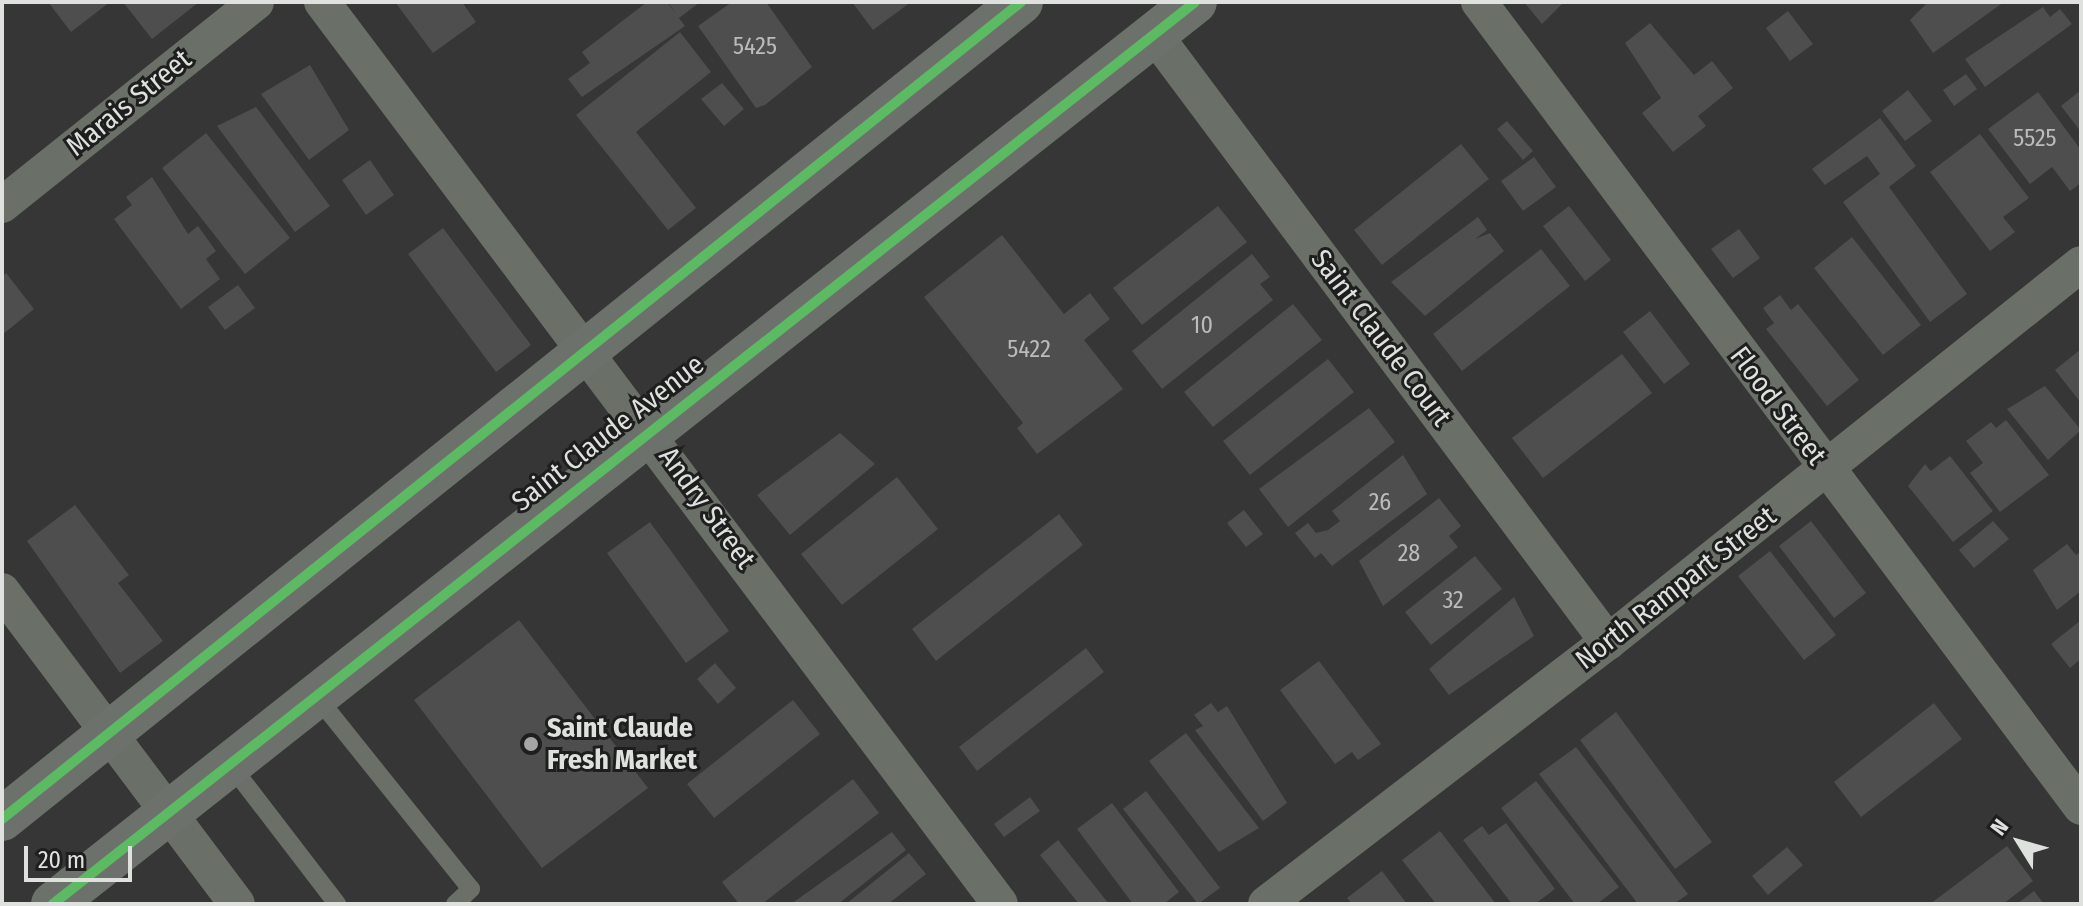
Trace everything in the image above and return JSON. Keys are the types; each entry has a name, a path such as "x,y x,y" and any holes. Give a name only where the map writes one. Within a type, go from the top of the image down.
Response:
{"main road":[{"path":"2,819 1021,2"},
{"name":"Saint Claude Avenue","path":"53,904 1195,2"}],"street":[{"name":"Marais Street","path":"2,205 256,2"},
{"name":"Andry Street","path":"322,2 650,431 1000,904"},
{"name":"Flood Street","path":"1479,2 2081,807"},
{"name":"Saint Claude Court","path":"1154,34 1608,642"},
{"name":"North Rampart Street","path":"1266,904 1608,642 2081,264"},
{"path":"2,591 237,904"}],"lane":[{"path":"315,695 471,889 455,904"},
{"path":"229,763 337,904"}],"building":[{"path":"48,2 110,2 71,32"},
{"path":"123,2 199,2 152,39"},
{"path":"395,2 462,2 476,22 433,53"},
{"path":"647,2 667,2 676,14 668,2 700,2 679,18 685,26 582,97 568,79 590,63 582,52"},
{"path":"732,2 766,2 812,67 765,105 756,108 698,26"},
{"path":"852,2 911,2 873,30"},
{"path":"1524,2 1564,2 1542,24"},
{"path":"1928,2 2004,2 1933,53 1910,20"},
{"path":"2043,7 2050,17 2060,9 2072,24 1985,87 1965,59"},
{"path":"1788,11 1813,44 1790,61 1766,28"},
{"path":"1650,23 1694,75 1712,61 1733,88 1698,116 1706,126 1673,152 1642,113 1661,98 1625,43"},
{"path":"680,32 711,72 636,132 696,208 668,230 576,115"},
{"path":"310,65 349,130 309,160 261,94"},
{"path":"1966,74 1977,89 1954,106 1943,90"},
{"path":"722,83 744,109 724,126 701,99"},
{"path":"1908,90 1932,121 1905,141 1882,111"},
{"path":"2081,90 2081,132 2061,106"},
{"path":"2038,92 2081,150 2081,183 2070,191 2052,167 2030,184 1988,129"},
{"path":"256,107 330,206 295,232 217,126"},
{"path":"1880,118 1916,166 1889,187 1967,294 1930,322 1843,202 1880,174 1867,156 1825,185 1812,169"},
{"path":"1507,121 1533,151 1523,160 1497,129"},
{"path":"206,133 290,238 245,274 162,168"},
{"path":"1980,134 2029,198 2003,217 2015,232 1990,251 1930,172"},
{"path":"1461,144 1489,179 1382,265 1354,230"},
{"path":"1534,157 1556,187 1523,211 1501,181"},
{"path":"370,160 394,195 366,215 342,180"},
{"path":"152,177 188,234 198,226 216,251 206,259 220,279 181,309 114,219 132,205 126,197"},
{"path":"1218,206 1247,242 1142,325 1113,288"},
{"path":"1569,206 1611,260 1585,281 1543,226"},
{"path":"1478,217 1487,230 1475,239 1490,233 1504,251 1425,316 1391,282"},
{"path":"443,228 531,345 496,372 408,254"},
{"path":"1739,229 1760,258 1733,278 1711,249"},
{"path":"1002,235 1064,314 1090,293 1110,319 1084,340 1123,389 1037,454 1017,428 1023,423 924,297"},
{"path":"1852,237 1921,325 1883,355 1814,268"},
{"path":"1541,249 1570,286 1462,371 1433,334"},
{"path":"1252,254 1270,277 1260,284 1273,300 1162,389 1132,351"},
{"path":"6,273 34,309 2,335 2,277"},
{"path":"238,285 255,308 225,330 208,307"},
{"path":"1780,295 1791,310 1798,304 1859,380 1827,406 1766,329 1774,323 1763,308"},
{"path":"1293,304 1322,340 1213,427 1184,392"},
{"path":"1650,311 1690,364 1664,384 1623,332"},
{"path":"2081,349 2081,403 2055,370"},
{"path":"1622,354 1652,393 1543,478 1512,438"},
{"path":"1328,359 1354,392 1250,475 1223,441"},
{"path":"2045,386 2081,430 2048,460 2007,409"},
{"path":"1369,408 1395,442 1288,527 1259,489"},
{"path":"2006,420 2049,475 2000,512 1970,473 1983,463 1966,441 1991,422 1996,428"},
{"path":"840,433 875,464 790,535 757,495"},
{"path":"1403,455 1427,494 1332,566 1321,553 1315,558 1295,533 1308,523 1316,533 1328,530 1340,521 1332,511"},
{"path":"1950,456 1993,511 1953,542 1908,486 1925,464 1931,471"},
{"path":"897,477 938,529 842,605 801,554"},
{"path":"1439,498 1461,526 1449,536 1458,547 1383,606 1359,561"},
{"path":"75,505 129,575 118,583 163,641 120,673 27,541"},
{"path":"1244,510 1263,534 1246,547 1227,523"},
{"path":"1059,514 1083,545 936,661 912,629"},
{"path":"1811,521 1866,593 1834,618 1779,546"},
{"path":"1993,521 2009,539 1974,568 1959,550"},
{"path":"650,522 729,631 686,663 607,553"},
{"path":"2067,544 2076,555 2081,551 2081,591 2057,610 2033,570"},
{"path":"1770,551 1836,635 1804,660 1738,576"},
{"path":"1475,556 1502,589 1431,645 1405,612"},
{"path":"1514,597 1534,636 1449,695 1429,669"},
{"name":"Saint Claude Fresh Market","path":"519,620 648,788 542,868 414,700"},
{"path":"2081,620 2081,659 2070,668 2051,644"},
{"path":"1086,648 1104,672 977,771 959,747"},
{"path":"1319,661 1381,744 1358,760 1352,752 1335,764 1280,690"},
{"path":"715,663 736,688 718,704 697,679"},
{"path":"793,700 820,734 714,818 687,784"},
{"path":"1211,703 1218,712 1227,706 1287,803 1263,821 1195,730 1203,726 1194,715"},
{"path":"1934,703 1962,739 1861,817 1834,782"},
{"path":"1616,712 1712,842 1675,869 1580,740"},
{"path":"1186,733 1259,828 1219,852 1149,761"},
{"path":"1576,747 1688,894 1674,904 1638,904 1539,774"},
{"path":"853,779 879,813 762,904 739,904 722,882"},
{"path":"1536,781 1619,887 1597,904 1575,904 1501,808"},
{"path":"1146,791 1220,888 1198,904 1123,809"},
{"path":"1030,797 1040,811 1004,837 994,824"},
{"path":"1112,803 1179,892 1164,904 1133,904 1077,829"},
{"path":"1506,823 1555,889 1535,904 1512,904 1463,840 1482,826 1489,835"},
{"path":"1440,831 1496,904 1436,904 1402,860"},
{"path":"892,832 906,850 838,904 791,904"},
{"path":"1058,840 1109,904 1079,904 1040,855"},
{"path":"2007,846 2033,881 2003,904 1930,904"},
{"path":"1787,847 1803,865 1768,895 1752,876"},
{"path":"909,853 926,874 888,904 846,904"},
{"path":"1382,871 1407,904 1352,904 1347,898"},
{"path":"2034,891 2044,904 2017,904"}],"cycle path":[{"path":"2,819 1021,2"},
{"path":"53,904 1195,2"}],"place":[{"name":"Saint Claude Fresh Market","path":"531,744"}]}
